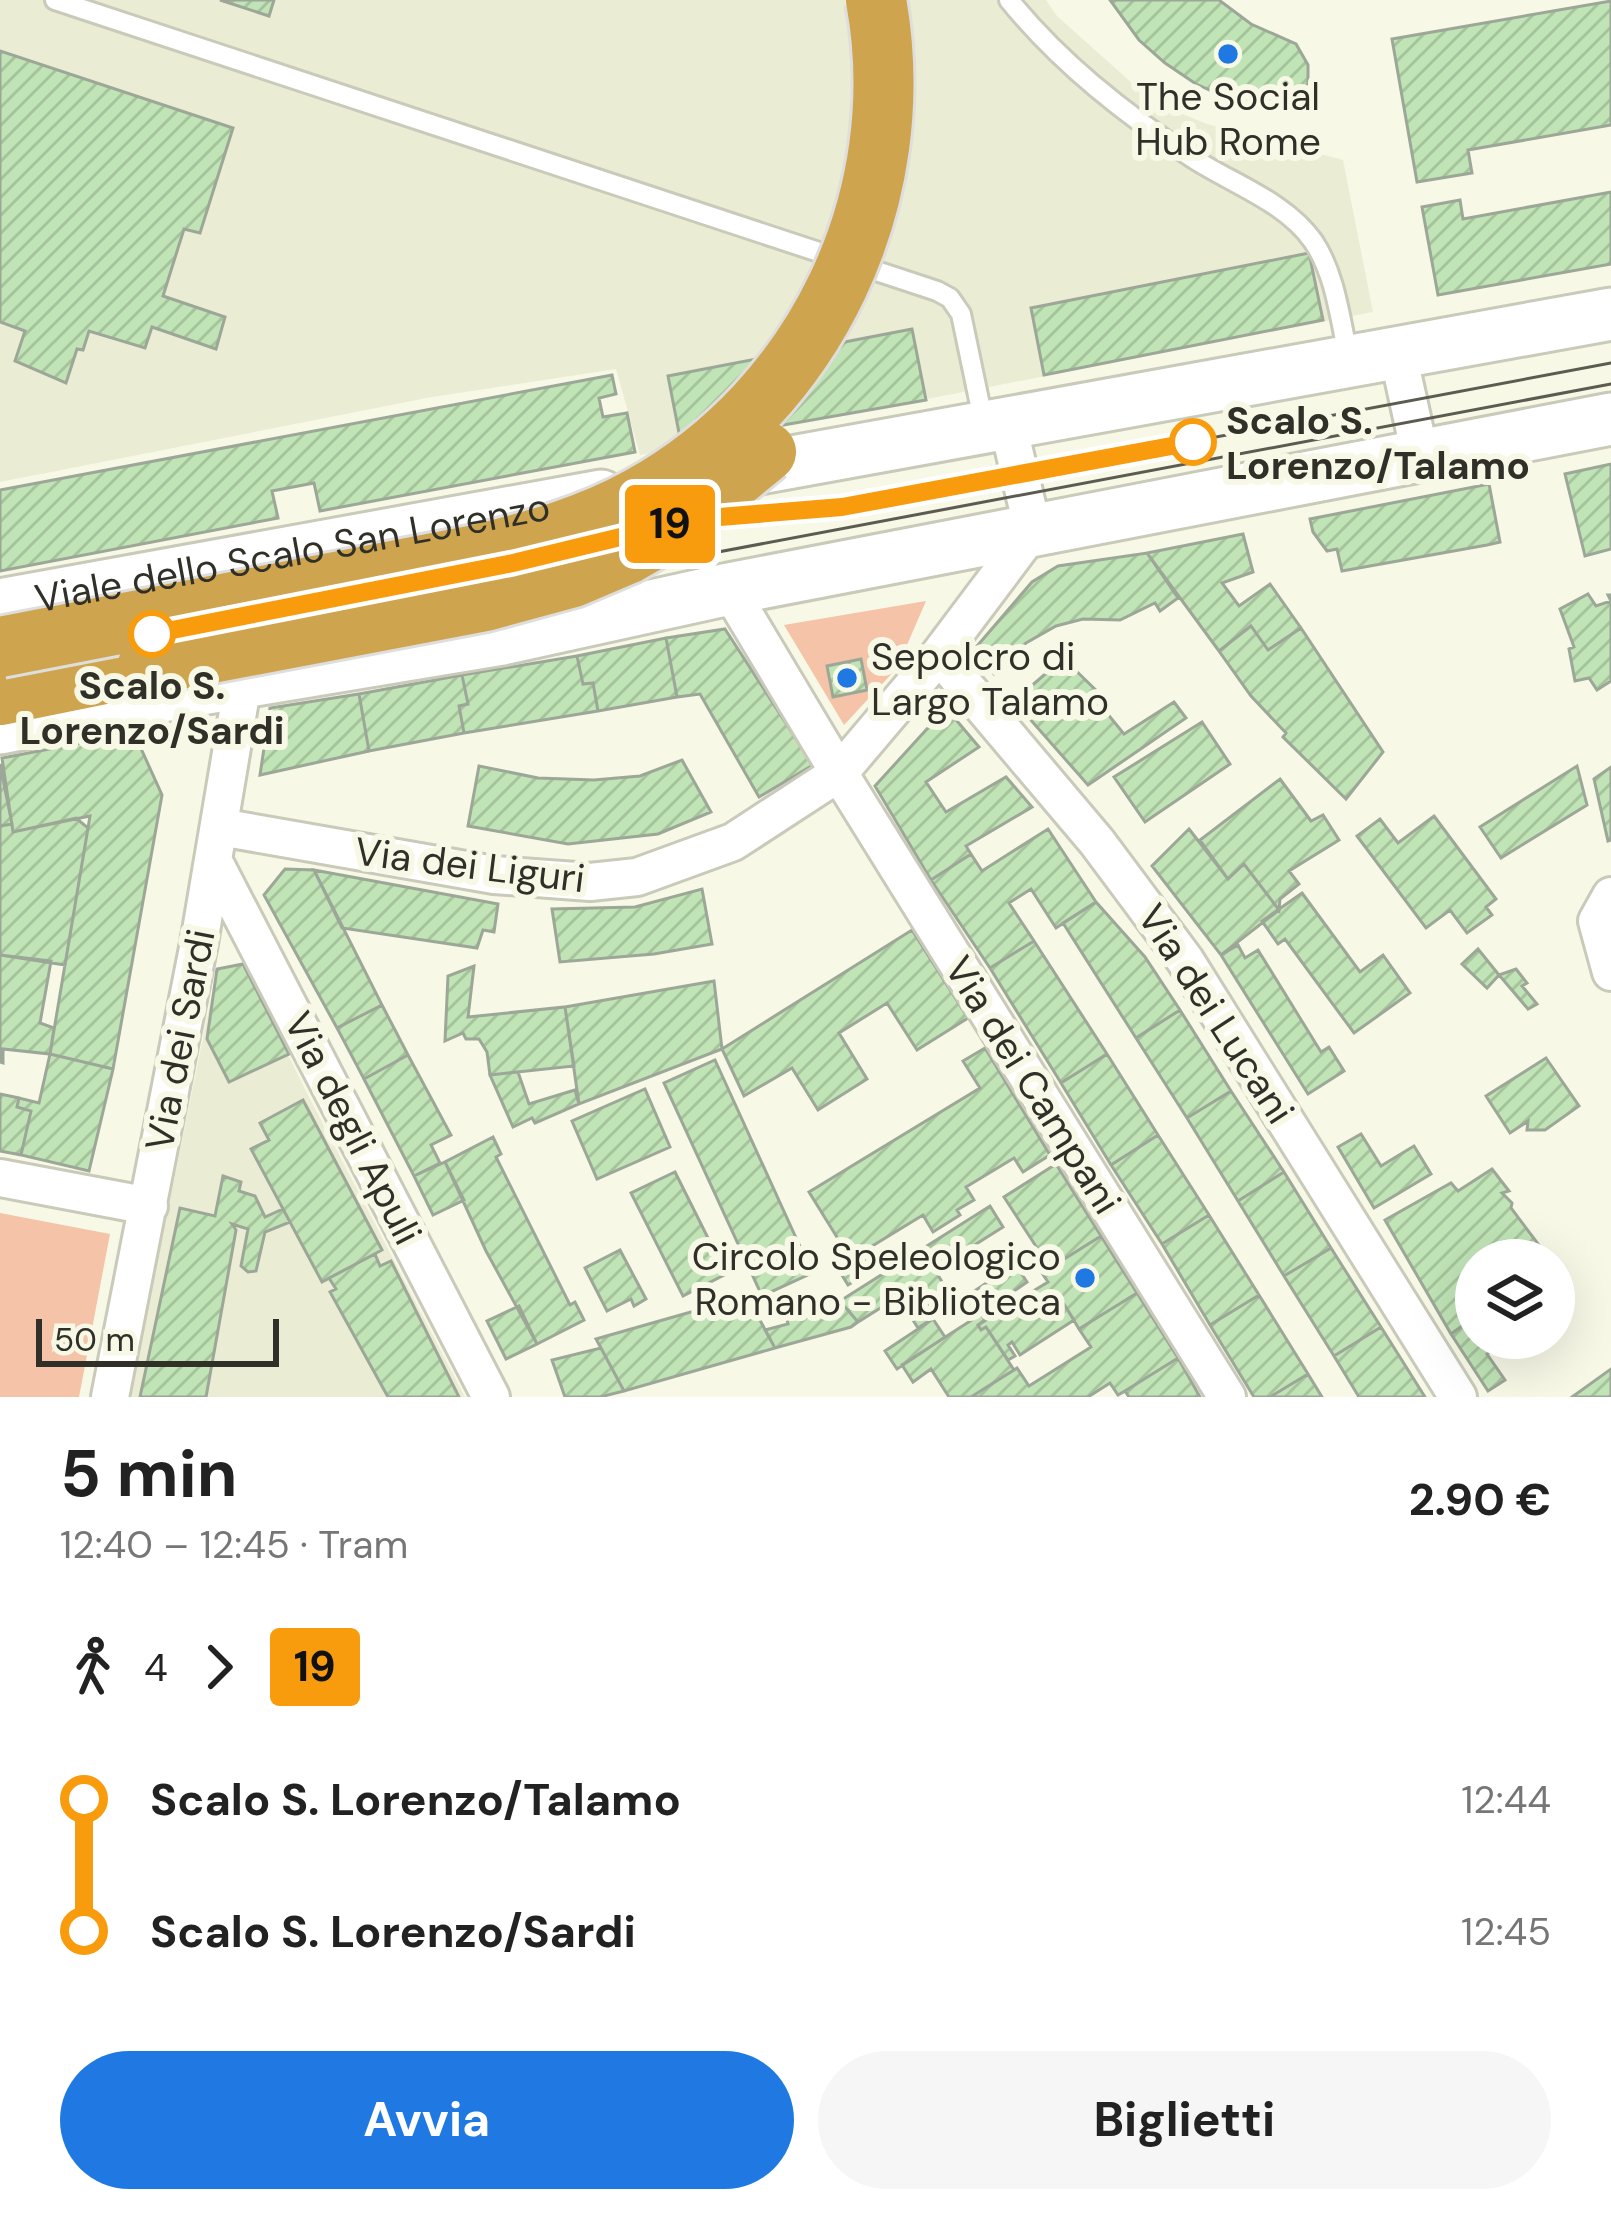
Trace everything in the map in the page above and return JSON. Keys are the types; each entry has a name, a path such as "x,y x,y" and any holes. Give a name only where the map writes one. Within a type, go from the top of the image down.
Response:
{"highway":[{"path":"0,647 538,540 603,516 688,466 724,437 789,368 849,266 873,187 880,133 884,58 876,0"},
{"path":"0,694 550,585 627,554 701,509 764,454 799,415 848,345 876,292 898,224 909,144 912,68 905,0"}],"main road":[{"name":"Viale dello Scalo San Lorenzo","path":"0,605 1611,314"},
{"path":"0,728 502,639 729,589 1611,418"}],"street":[{"path":"1373,358 1420,454"},
{"path":"996,427 1033,530"},
{"name":"Via dei Liguri","path":"216,844 590,882 637,877 733,842 839,773 939,655 1033,530"},
{"name":"Via dei Campani","path":"729,589 1227,1397"},
{"name":"Via dei Lucani","path":"939,655 1097,842 1186,960 1458,1397"},
{"name":"Via dei Sardi","path":"110,1397 243,682"},
{"name":"Via degli Apuli","path":"216,844 490,1397"},
{"path":"1608,900 1598,928 1611,972"},
{"path":"0,1178 149,1205"}],"lane":[{"path":"55,0 937,291 950,298 961,314 996,427"},
{"path":"1009,0 1057,54 1098,90 1181,151 1295,220 1310,237 1373,358"}],"shaded area":[{"path":"0,0 1046,0 1057,16 1153,102 1207,124 1343,160 1373,312 640,455 616,369 432,397 0,482"},
{"path":"926,601 897,668 844,725 784,625"},
{"path":"243,964 465,1397 130,1397 217,969"},
{"path":"0,1213 110,1234 79,1397 0,1397"}],"building":[{"path":"220,0 274,0 269,16"},
{"name":"The Social Hub Rome","path":"1110,0 1219,0 1251,24 1296,44 1308,65 1308,83 1295,103 1274,108 1232,100 1165,63 1139,40"},
{"path":"1611,1 1611,125 1468,150 1472,173 1417,182 1392,39"},
{"path":"0,51 233,128 200,233 184,229 163,296 225,317 216,349 152,327 145,348 89,331 83,350 77,349 66,383 15,361 25,331 0,322"},
{"path":"1611,192 1611,264 1438,295 1422,207 1460,200 1463,219"},
{"path":"1309,253 1323,320 1044,375 1031,308"},
{"path":"912,329 926,400 681,443 668,376"},
{"path":"612,375 616,394 599,398 603,417 627,413 635,452 320,511 314,483 272,491 278,518 0,571 0,490"},
{"path":"1611,464 1611,549 1585,556 1565,474"},
{"path":"1489,484 1500,542 1342,571 1337,549 1327,551 1313,532 1310,519"},
{"path":"1243,534 1253,572 1222,583 1239,606 1270,584 1301,628 1268,650 1251,626 1219,651 1147,553"},
{"path":"1147,553 1178,598 1160,611 1155,603 1120,620 1083,619 1056,626 1026,643 994,674 972,652 1032,582 1058,566"},
{"path":"1588,594 1596,606 1611,601 1611,681 1597,690 1589,678 1575,681 1569,649 1574,647 1560,609"},
{"path":"1251,626 1268,650 1301,628 1383,752 1346,799 1283,737 1286,733 1251,696 1219,651"},
{"path":"725,629 813,765 759,797 700,694 677,697 666,638"},
{"path":"666,638 677,697 598,711 593,683 583,684 577,656"},
{"path":"577,656 583,684 593,683 598,711 464,733 459,706 468,704 462,675"},
{"name":"Sepolcro di Largo Talamo","path":"861,659 867,690 833,697 827,666"},
{"path":"1067,662 1103,697 1097,701 1124,734 1174,702 1186,718 1088,785 1014,701"},
{"path":"462,675 468,704 459,706 464,733 369,751 359,694"},
{"path":"359,694 369,751 260,775 270,708"},
{"path":"946,708 979,747 926,782 946,812 1006,777 1032,807 966,846 971,854 931,880 875,786"},
{"path":"1202,722 1230,764 1145,822 1114,777"},
{"path":"134,733 162,795 113,1069 50,1054 90,816 13,832 2,758"},
{"path":"682,760 711,812 658,834 568,844 468,826 479,766 538,778 594,780 640,776"},
{"path":"0,764 12,824 0,826"},
{"path":"1577,766 1587,805 1501,858 1480,827"},
{"path":"1611,767 1611,840 1608,841 1594,779"},
{"path":"1280,779 1311,821 1323,815 1339,840 1289,871 1299,884 1280,899 1279,910 1244,864 1228,879 1200,840"},
{"path":"1434,816 1496,899 1486,907 1492,915 1467,933 1450,910 1426,928 1357,836 1380,819 1398,843"},
{"path":"76,818 88,828 65,965 0,955 0,826 12,824 13,832"},
{"path":"1048,829 1096,902 1056,928 1031,889 1009,903 1034,941 990,968 931,880 971,854 982,871"},
{"path":"1189,829 1228,879 1244,864 1279,910 1221,955 1152,866"},
{"path":"285,869 314,870 382,1005 337,1028 264,895"},
{"path":"314,870 498,904 494,932 483,930 477,948 342,928"},
{"path":"702,889 712,944 560,962 552,909 635,907"},
{"path":"1302,893 1360,972 1383,955 1410,993 1354,1033 1285,939 1278,944 1262,921"},
{"path":"1096,902 1145,957 1180,1010 1136,1038 1063,923"},
{"path":"912,930 968,1018 917,1050 887,1003 839,1033 867,1079 818,1110 792,1068 744,1096 722,1049"},
{"path":"1034,941 1107,1054 1061,1083 990,968"},
{"path":"1238,945 1245,958 1258,950 1321,1052 1329,1047 1344,1071 1308,1094 1221,955"},
{"path":"1478,949 1499,975 1487,988 1462,964"},
{"path":"0,955 51,961 40,1023 54,1028 50,1054 3,1049 0,1062"},
{"path":"243,964 289,1054 229,1082 207,1039 217,969"},
{"path":"474,966 468,1017 565,1007 574,1066 490,1075 487,1052 479,1039 466,1039 463,1033 445,1041 448,976"},
{"path":"1516,969 1527,983 1522,986 1537,1004 1528,1009 1499,975"},
{"path":"714,981 722,1049 579,1104 565,1007"},
{"path":"382,1005 408,1055 364,1079 337,1028"},
{"path":"1180,1010 1231,1091 1187,1118 1136,1038"},
{"path":"985,1048 1050,1155 1023,1172 1014,1158 966,1187 974,1200 933,1232 923,1215 869,1248 880,1265 848,1285 835,1264 848,1255 809,1192 980,1088 963,1061"},
{"path":"50,1054 113,1069 89,1171 21,1155 31,1111 17,1107 19,1098 39,1103"},
{"path":"1107,1054 1158,1135 1111,1165 1061,1083"},
{"path":"408,1055 451,1135 431,1145 440,1163 414,1176 364,1079"},
{"path":"1546,1058 1579,1106 1545,1130 1527,1130 1528,1121 1510,1133 1486,1096"},
{"path":"715,1060 812,1273 762,1296 664,1083"},
{"path":"518,1072 529,1104 575,1090 579,1104 513,1127 490,1075"},
{"path":"645,1089 670,1147 597,1179 572,1121"},
{"path":"1231,1091 1284,1172 1238,1201 1187,1118"},
{"path":"0,1094 19,1098 17,1107 31,1111 21,1155 0,1151"},
{"path":"303,1100 382,1250 322,1282 251,1149 269,1140 260,1123"},
{"path":"1361,1134 1381,1166 1414,1146 1431,1174 1374,1208 1338,1147"},
{"path":"1158,1135 1209,1215 1162,1244 1111,1165"},
{"path":"493,1137 501,1154 496,1157 570,1305 575,1302 584,1320 537,1344 445,1162"},
{"path":"445,1162 464,1200 433,1215 414,1176"},
{"path":"1056,1164 1101,1236 1050,1268 1004,1197"},
{"path":"1492,1169 1509,1191 1502,1193 1511,1208 1534,1239 1455,1239 1455,1331 1451,1334 1385,1220 1451,1183 1458,1191"},
{"path":"675,1172 726,1274 683,1296 631,1193"},
{"path":"1284,1172 1331,1248 1284,1276 1238,1201"},
{"path":"223,1176 241,1182 239,1191 255,1196 265,1217 283,1209 290,1222 265,1232 256,1271 248,1272 241,1266 248,1229 232,1224 236,1230 206,1397 140,1397 180,1208 215,1216"},
{"path":"990,1206 1003,1227 935,1270 955,1304 918,1328 898,1297 858,1322 840,1301"},
{"path":"1209,1215 1259,1295 1210,1325 1162,1244"},
{"path":"1101,1236 1137,1293 1079,1329 1064,1304 1044,1316 1030,1293 1048,1282 1042,1273"},
{"path":"1331,1248 1381,1327 1334,1356 1284,1276"},
{"path":"620,1250 646,1299 634,1306 631,1299 607,1311 585,1268"},
{"path":"375,1254 380,1266 391,1261 459,1397 388,1397 330,1292 336,1289 329,1278"},
{"path":"1015,1264 1027,1282 981,1314 977,1308 964,1317 955,1304"},
{"path":"1030,1293 1044,1316 1064,1304 1074,1320 1020,1355 1012,1342 1008,1345 1015,1356 1008,1360 986,1327 981,1330 978,1325"},
{"path":"1137,1293 1178,1358 1118,1395 1110,1383 1088,1397 971,1397 1017,1368 1029,1386 1091,1347 1079,1329"},
{"path":"798,1295 803,1313 824,1306 826,1310 840,1301 858,1322 775,1348 765,1330 788,1324 782,1299"},
{"path":"1259,1295 1308,1374 1270,1397 1254,1397 1210,1325"},
{"path":"747,1296 775,1348 624,1391 596,1339"},
{"path":"519,1306 537,1344 506,1359 487,1321"},
{"path":"981,1314 985,1320 978,1325 981,1330 986,1327 1014,1370 971,1397 949,1397 931,1369 913,1382 902,1365"},
{"path":"933,1319 945,1337 897,1369 885,1351"},
{"path":"1381,1327 1425,1397 1359,1397 1334,1356"},
{"path":"601,1348 624,1391 565,1397 552,1360"},
{"path":"1178,1358 1200,1397 1129,1397 1125,1391"},
{"path":"1467,1359 1490,1359 1505,1380 1488,1391"},
{"path":"1611,1369 1611,1397 1572,1397"},
{"path":"1308,1374 1322,1397 1270,1397"}],"tram line":[{"path":"0,663 494,567 695,519 864,503 1611,363"},
{"path":"507,580 665,562 1611,384"},
{"name":"19","path":"152,634 513,563 695,519 842,507 1193,442"}],"place":[{"name":"The Social Hub Rome","path":"1228,54"},
{"name":"Scalo S. Lorenzo/Talamo","path":"1193,442"},
{"name":"Scalo S. Lorenzo/Sardi","path":"152,634"},
{"name":"Sepolcro di Largo Talamo","path":"847,678"},
{"name":"Circolo Speleologico Romano - Biblioteca","path":"1085,1278"}]}
